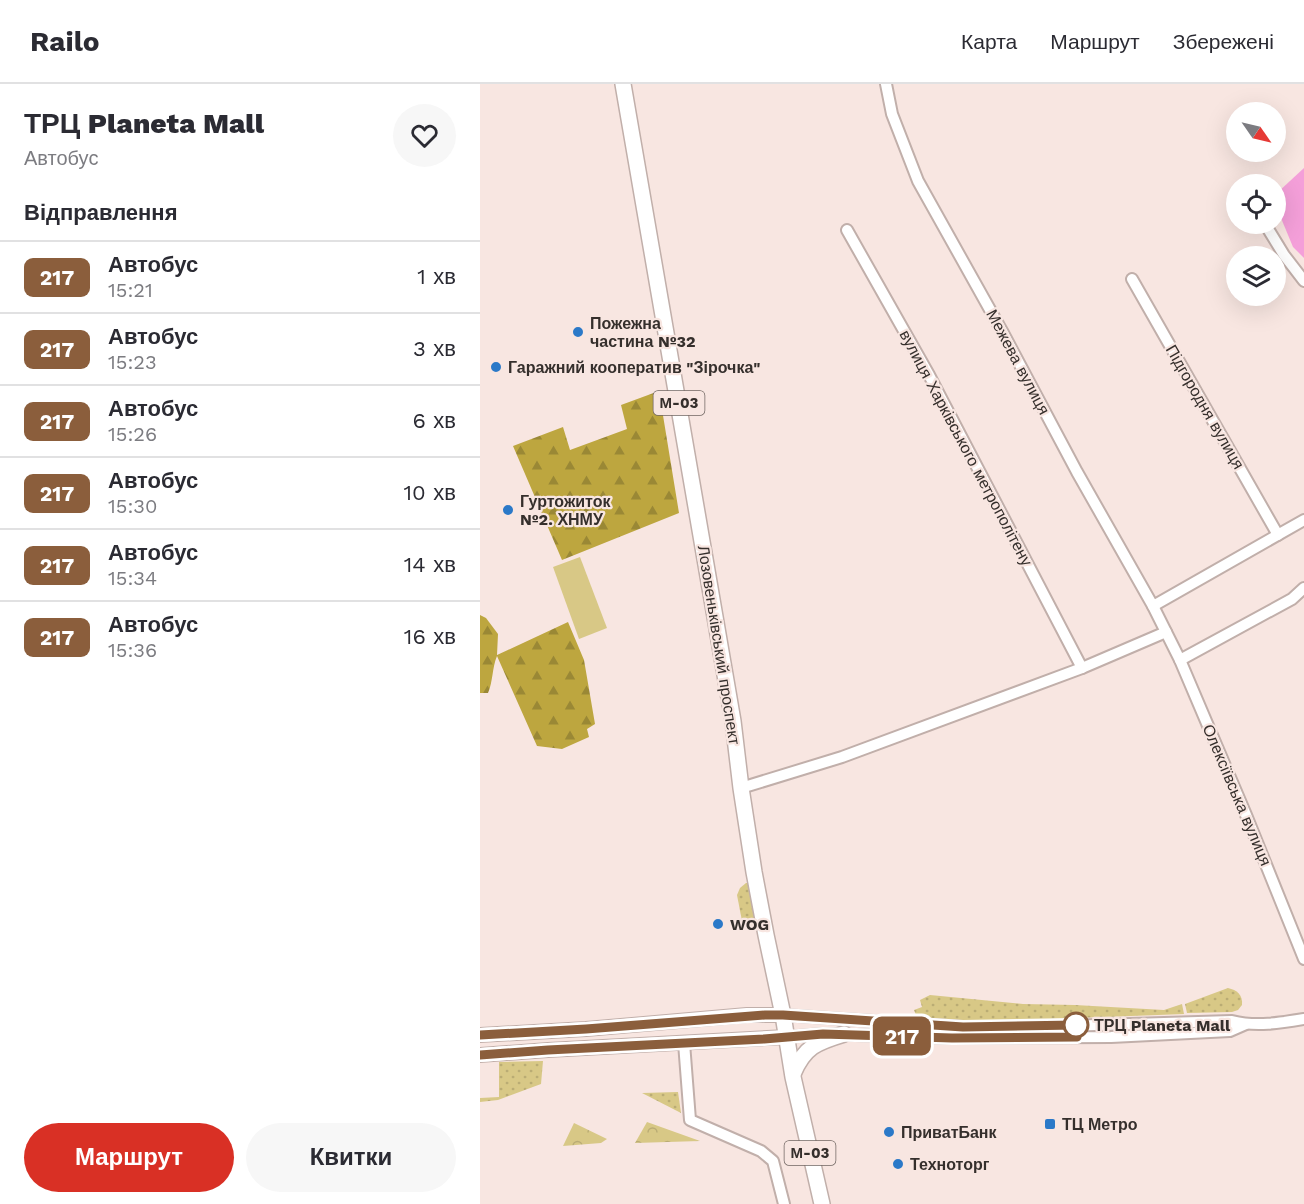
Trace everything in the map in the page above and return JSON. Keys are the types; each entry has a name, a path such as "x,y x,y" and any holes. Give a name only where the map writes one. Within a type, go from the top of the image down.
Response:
{"highway":[{"name":"Лозовеньківський проспект","path":"623,84 734,722 741,788 766,935 793,1074 822,1204"},
{"path":"793,1074 800,1058 812,1046 843,1034"}],"main road":[{"path":"480,1035 547,1032 747,1015 783,1015"},
{"path":"480,1055 786,1037"}],"street":[{"name":"Межева вулиця","path":"886,84 892,114 918,181 1166,632"},
{"name":"вулиця Харківського метрополітену","path":"847,230 929,375 1082,668"},
{"path":"1271,234 1304,281"},
{"name":"Підгородня вулиця","path":"1132,279 1278,535"},
{"path":"1153,606 1304,520"},
{"path":"1180,660 1292,599 1304,589"},
{"path":"741,788 842,757 1082,668 1166,632"},
{"name":"Олексіївська вулиця","path":"1166,632 1246,815 1304,959"},
{"path":"783,1015 963,1027 1232,1021 1246,1024 1304,1019"},
{"path":"894,1023 895,1036"},
{"path":"786,1037 843,1034 964,1038 1111,1037 1230,1031 1246,1024"},
{"path":"684,1043 690,1120 760,1151 773,1161 784,1204"}],"green space":[{"path":"659,391 679,513 562,560 513,446 563,427 570,450 627,429 621,405"},
{"path":"580,557 607,628 579,639 553,567"},
{"path":"480,615 486,618 498,634 497,655 568,622 584,660 595,724 587,729 589,737 562,749 537,746 497,656 488,693 480,693"},
{"path":"746,883 749,883 757,923 753,930 742,921 737,895"},
{"path":"1228,988 1240,996 1242,1005 1238,1010 1187,1013 1185,1004"},
{"path":"930,995 1023,1004 1164,1010 1182,1004 1184,1014 999,1021 922,1019 916,1015 914,1010 922,1007 920,1000"},
{"path":"543,1061 541,1084 498,1100 480,1102 480,1098 499,1097 499,1062"},
{"path":"678,1092 681,1113 642,1093"},
{"path":"647,1122 700,1141 635,1143"},
{"path":"574,1123 607,1139 601,1143 563,1146"}],"shaded area":[{"path":"1304,168 1304,258 1293,247 1286,230 1286,185"}],"bus line":[{"name":"217","path":"480,1035 586,1029 747,1015 783,1015 963,1027 1076,1025 1077,1037 952,1038 823,1034 480,1055"}],"place":[{"name":"Пожежна частина №32","path":"578,332"},
{"name":"Гаражний кооператив \"Зірочка\"","path":"496,367"},
{"name":"Гуртожиток №2. ХНМУ","path":"508,510"},
{"name":"WOG","path":"718,924"},
{"name":"ТРЦ Planeta Mall","path":"1076,1025"},
{"name":"ТЦ Метро","path":"1050,1124"},
{"name":"ПриватБанк","path":"889,1132"},
{"name":"Техноторг","path":"898,1164"}]}
